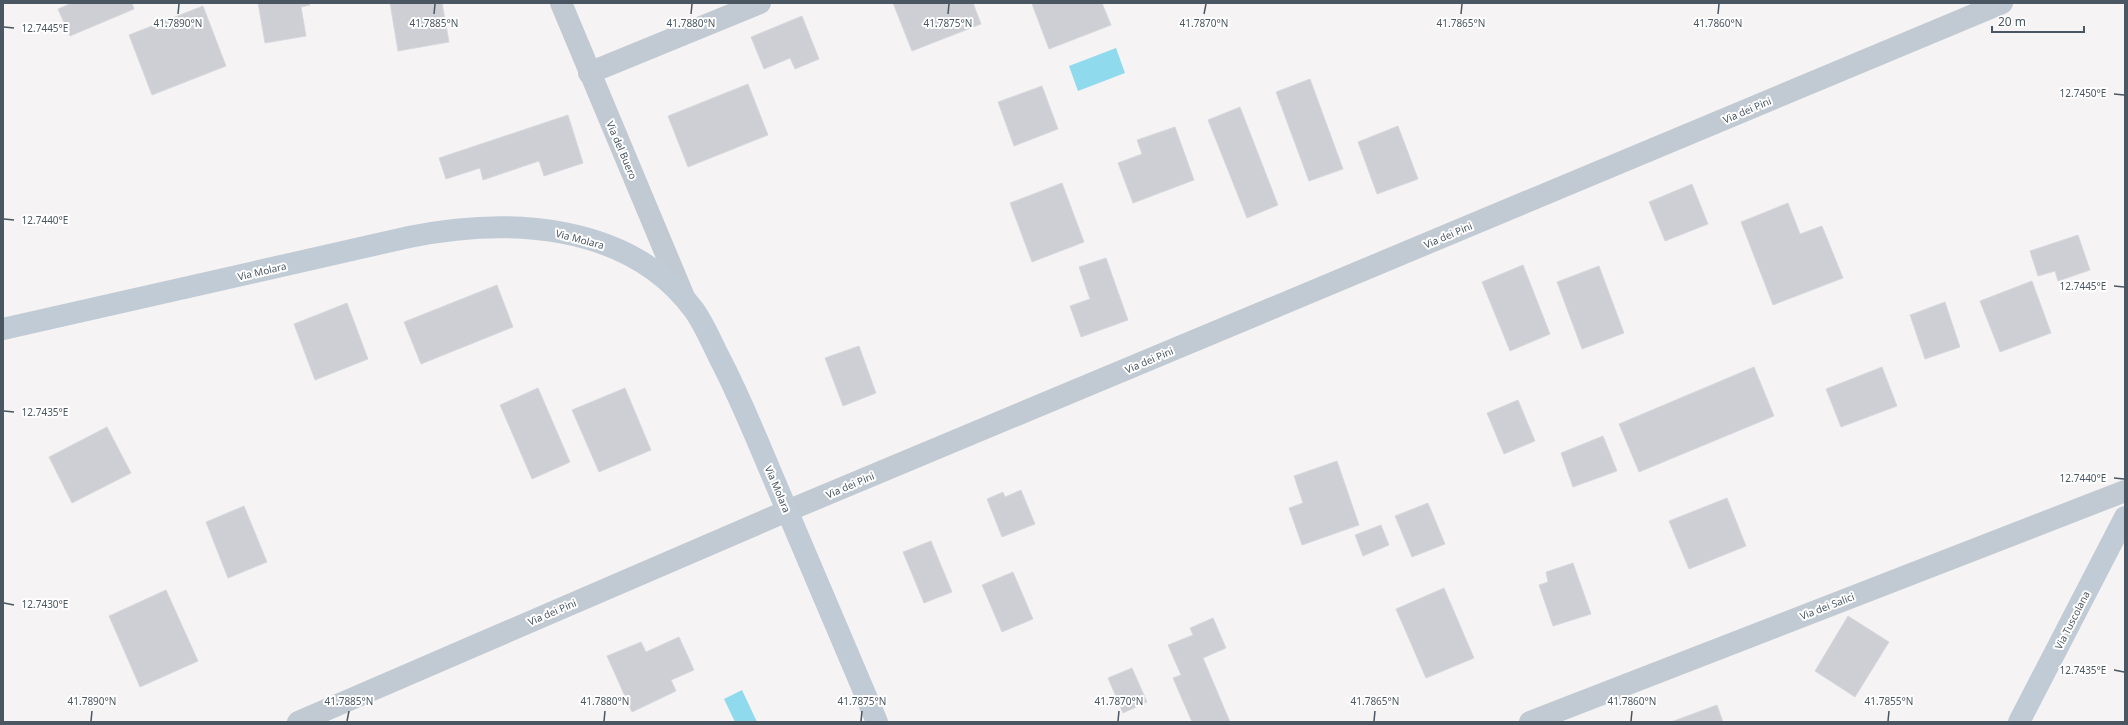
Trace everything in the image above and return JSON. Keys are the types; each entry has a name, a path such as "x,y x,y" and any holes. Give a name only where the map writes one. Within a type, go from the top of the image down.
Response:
{"street":[{"name":"Via del Buero","path":"561,3 684,297"},
{"path":"589,73 760,3"},
{"name":"Via dei Pini","path":"298,722 787,511 2002,3"},
{"name":"Via Molara","path":"3,329 410,237 490,227 533,228 570,234 600,243 640,260 664,277 684,297 712,341 743,406 877,722"},
{"name":"Via dei Salici","path":"1530,722 2125,491"},
{"name":"Via Tuscolana","path":"2019,722 2125,517"}],"water":[{"path":"1116,48 1125,73 1078,91 1069,66"},
{"path":"742,690 757,722 735,722 724,699"}],"building":[{"path":"72,3 132,3 134,9 70,36 58,9"},
{"path":"258,3 309,3 310,5 301,7 306,36 265,43"},
{"path":"390,3 442,3 449,42 398,51"},
{"path":"893,3 973,3 981,24 912,51"},
{"path":"1102,3 1111,25 1049,49 1032,4"},
{"path":"203,6 226,66 152,95 129,35"},
{"path":"802,16 819,59 795,69 790,58 764,69 751,37"},
{"path":"1310,79 1343,169 1309,181 1276,92"},
{"path":"748,84 768,135 688,167 668,116"},
{"path":"1042,86 1058,129 1014,146 998,102"},
{"path":"1240,107 1278,205 1247,218 1208,120"},
{"path":"568,115 583,163 544,176 539,161 483,180 480,168 446,179 439,158"},
{"path":"1398,126 1418,179 1377,194 1358,142"},
{"path":"1175,127 1194,180 1133,203 1118,163 1142,154 1137,140"},
{"path":"1062,183 1084,242 1032,262 1010,203"},
{"path":"1692,184 1708,224 1665,241 1649,202"},
{"path":"1788,203 1800,234 1822,226 1843,278 1773,305 1741,222"},
{"path":"2078,235 2090,270 2058,281 2055,271 2038,276 2030,251"},
{"path":"1106,258 1128,320 1081,337 1070,306 1090,299 1079,267"},
{"path":"1523,265 1550,334 1510,351 1482,282"},
{"path":"1599,266 1624,333 1582,349 1557,282"},
{"path":"2032,281 2051,333 2000,352 1980,301"},
{"path":"497,285 513,327 421,364 404,322"},
{"path":"1945,302 1960,347 1925,359 1910,315"},
{"path":"347,303 368,359 315,380 294,324"},
{"path":"859,346 876,393 843,406 825,358"},
{"path":"1754,367 1774,416 1639,472 1619,424"},
{"path":"1882,367 1897,406 1841,427 1826,389"},
{"path":"538,388 570,462 532,479 500,405"},
{"path":"625,388 651,450 599,472 572,410"},
{"path":"1518,400 1535,441 1504,454 1487,413"},
{"path":"107,427 131,473 72,503 49,457"},
{"path":"1603,436 1617,471 1573,487 1561,453"},
{"path":"1337,461 1359,525 1302,545 1289,508 1303,503 1294,476"},
{"path":"1021,490 1035,524 1002,537 987,499 1003,492 1005,497"},
{"path":"1727,498 1746,546 1689,569 1669,521"},
{"path":"1428,503 1445,544 1412,557 1395,516"},
{"path":"244,506 267,562 228,578 206,522"},
{"path":"1381,525 1389,545 1363,556 1355,535"},
{"path":"931,541 952,592 924,603 903,552"},
{"path":"1573,563 1591,614 1553,626 1539,585 1548,582 1546,572"},
{"path":"1013,572 1033,619 1002,632 982,585"},
{"path":"1444,588 1474,658 1426,678 1396,609"},
{"path":"166,590 198,661 140,687 109,616"},
{"path":"1848,616 1889,642 1855,697 1815,671"},
{"path":"1213,618 1226,648 1203,658 1230,722 1192,722 1173,678 1181,675 1168,645 1193,635 1190,628"},
{"path":"679,637 694,670 671,680 676,691 632,712 607,656 641,642 646,652"},
{"path":"1132,668 1147,702 1123,713 1108,678"},
{"path":"1717,705 1723,722 1671,722"}]}
